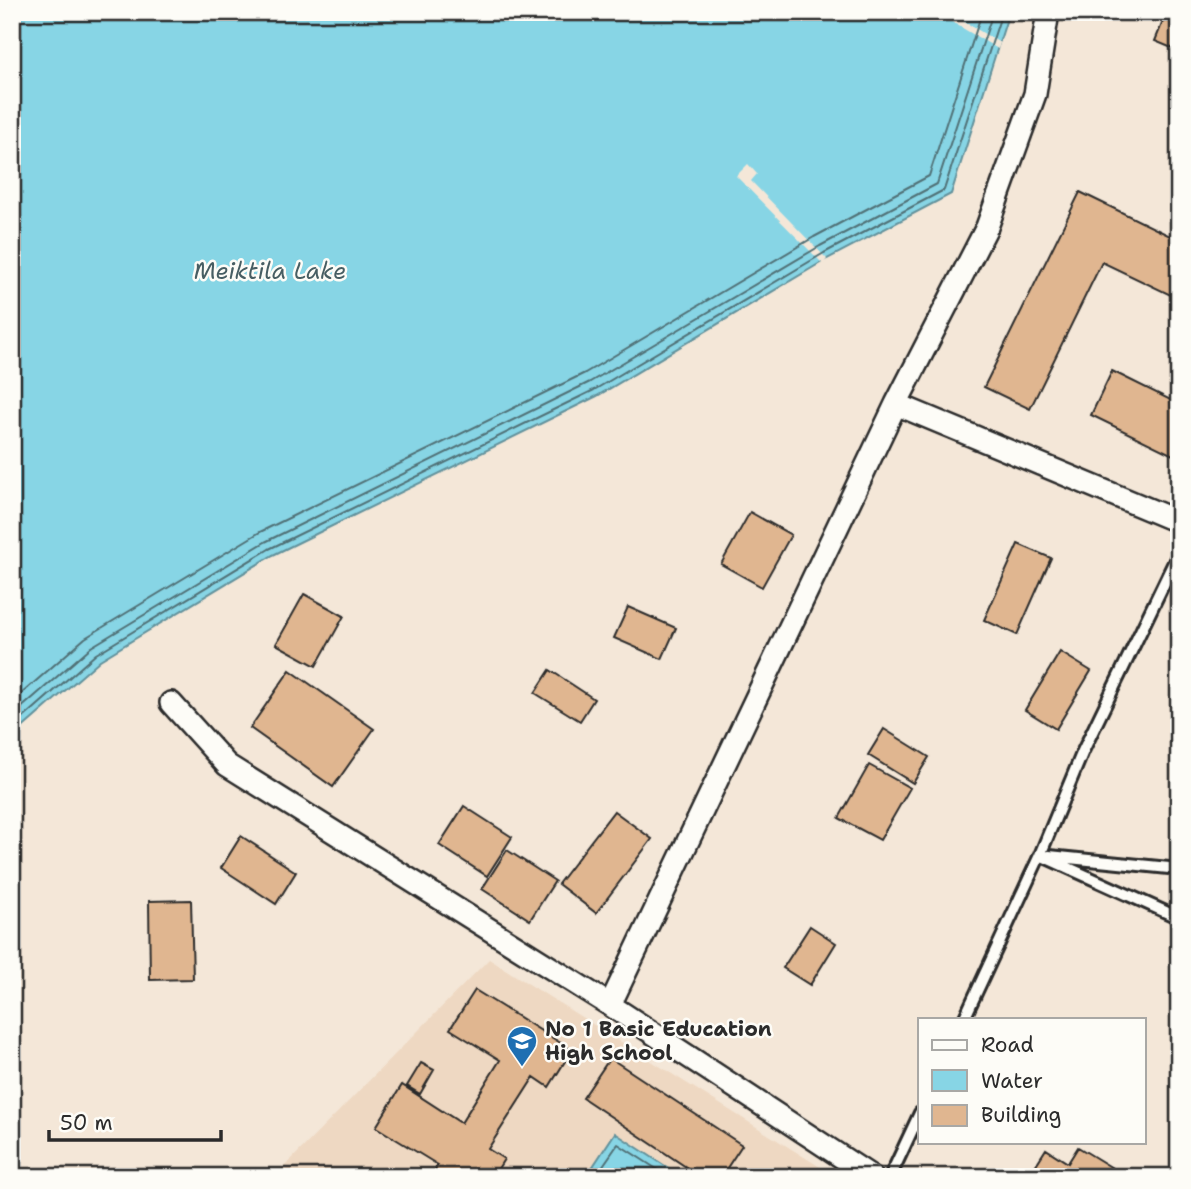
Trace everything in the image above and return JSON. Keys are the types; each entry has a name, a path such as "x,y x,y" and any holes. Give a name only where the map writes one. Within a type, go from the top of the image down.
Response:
{"street":[{"path":"610,1005 896,404 987,227 1035,94 1048,12"},
{"path":"896,404 1179,522"},
{"path":"171,703 227,765 610,1005 872,1177"}],"lane":[{"path":"964,1018 1040,855 1083,751 1179,552"},
{"path":"1040,855 1179,869"},
{"path":"1040,855 1179,918"},
{"path":"890,1177 918,1117"}],"shaded area":[{"name":"No 1 Basic Education High School","path":"489,959 836,1177 274,1177"}],"water":[{"name":"Meiktila Lake","path":"12,12 1009,12 951,194 827,259 597,396 273,555 100,660 12,737"},
{"path":"615,1133 682,1177 586,1177"}],"pier":[{"path":"935,12 948,12 1000,43 998,49"},
{"path":"748,164 757,174 751,181 827,259 823,264 736,176"}],"building":[{"path":"1146,12 1179,12 1179,51 1155,41 1164,19"},
{"path":"1080,192 1170,236 1179,218 1179,299 1102,262 1030,409 984,387"},
{"path":"1112,371 1179,404 1179,458 1091,415"},
{"path":"750,512 791,535 762,587 721,564"},
{"path":"1018,544 1051,558 1017,635 984,620"},
{"path":"304,594 344,616 316,666 276,644"},
{"path":"628,607 676,628 662,659 614,638"},
{"path":"1060,652 1091,671 1056,729 1025,710"},
{"path":"290,670 374,729 333,787 250,728"},
{"path":"550,670 594,699 580,721 535,693"},
{"path":"884,729 929,757 913,783 868,755"},
{"path":"869,765 910,788 880,840 839,818"},
{"path":"464,806 512,837 487,876 439,845"},
{"path":"614,811 652,839 596,913 558,884"},
{"path":"241,836 296,872 276,904 221,868"},
{"path":"507,850 555,881 530,920 482,889"},
{"path":"191,900 193,979 150,980 149,901"},
{"path":"810,926 836,943 810,985 783,968"},
{"path":"475,990 572,1050 549,1087 534,1077 488,1149 504,1159 493,1177 479,1177 475,1174 473,1177 431,1177 438,1165 376,1127 402,1085 461,1123 500,1060 450,1029"},
{"path":"610,1058 742,1145 721,1177 701,1177 583,1098"},
{"path":"421,1063 434,1070 420,1094 407,1086"},
{"path":"1078,1147 1114,1169 1109,1177 1041,1177 1032,1171 1046,1149 1068,1163"}],"place":[{"name":"No 1 Basic Education High School","path":"522,1068"}]}
